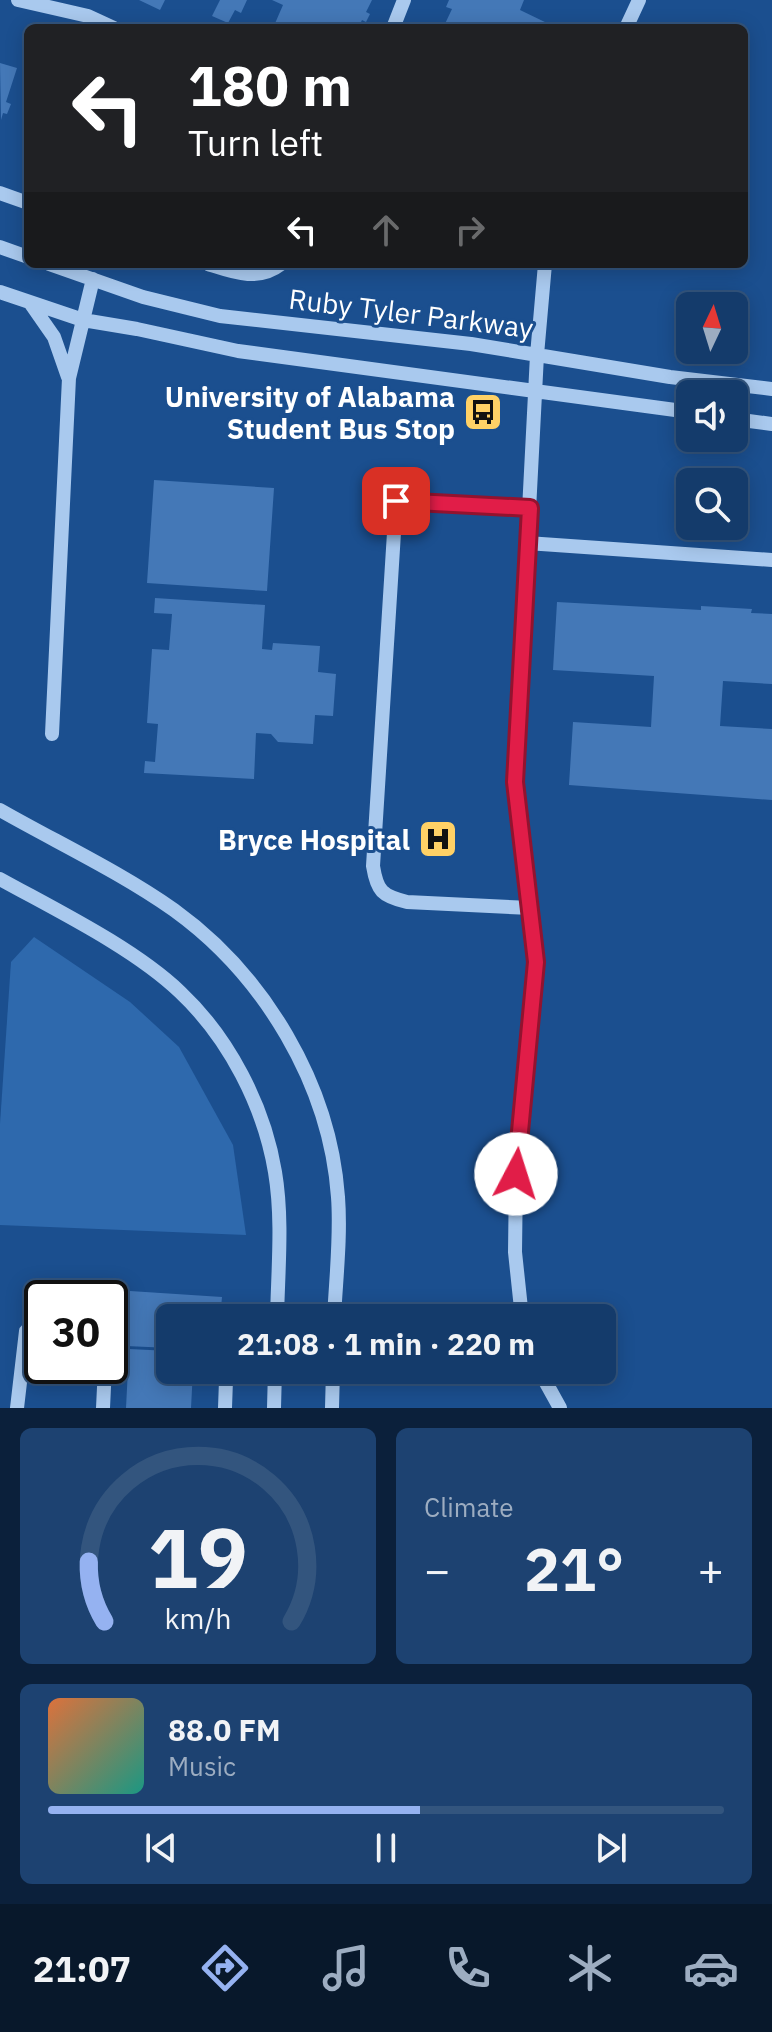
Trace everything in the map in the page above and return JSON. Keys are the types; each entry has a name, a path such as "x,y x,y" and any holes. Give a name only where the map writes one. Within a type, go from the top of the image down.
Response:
{"street":[{"path":"18,0 88,16 105,24"},
{"path":"88,0 88,16"},
{"path":"395,24 404,0"},
{"path":"628,24 639,0"},
{"path":"0,193 24,202"},
{"path":"0,247 24,256"},
{"name":"Ruby Tyler Parkway","path":"61,268 143,297 220,316 457,342 670,377 772,389"},
{"path":"221,268 246,276 275,268"},
{"path":"521,1304 515,1252 516,1174 536,962 515,782 537,355 545,268"},
{"path":"52,734 69,378 93,279"},
{"path":"0,292 83,320 238,351 676,410"},
{"path":"31,304 54,337 69,378"},
{"path":"748,421 772,424"},
{"path":"530,508 396,501 373,866 376,886 389,898 407,902 531,908"},
{"path":"527,543 772,560"},
{"path":"0,810 174,910 209,940 264,998 302,1066 331,1149 338,1198 334,1304"},
{"path":"0,879 142,962 180,992 214,1029 262,1120 275,1173 279,1243 277,1304"},
{"path":"17,1408 24,1348"},
{"path":"103,1408 104,1384"},
{"path":"225,1408 226,1384"},
{"path":"274,1408 275,1384"},
{"path":"332,1408 333,1384"},
{"path":"547,1384 560,1408"}],"shaded area":[{"path":"34,937 130,1002 179,1047 233,1145 246,1235 0,1225 0,1124 11,962"}],"building":[{"path":"139,0 165,0 160,10"},
{"path":"220,0 247,0 241,13 235,10 228,23 212,16"},
{"path":"272,0 372,0 366,12 370,14 366,22 362,20 360,24 275,24 283,5"},
{"path":"449,0 524,0 520,10 549,24 445,24 452,9 446,7"},
{"path":"0,63 17,68 6,102 11,104 1,120"},
{"path":"154,480 274,488 267,591 147,583"},
{"path":"155,598 265,605 262,649 272,650 273,643 320,646 318,672 336,674 333,716 315,715 313,744 278,742 271,734 256,733 254,779 144,773 145,761 155,762 158,724 147,723 152,649 169,650 172,614 154,613"},
{"path":"557,602 701,610 701,606 752,609 751,613 772,614 772,684 723,681 720,726 772,729 772,800 569,785 573,722 651,727 654,676 553,670"},
{"path":"130,1291 222,1297 221,1304 156,1304 156,1347 128,1346"},
{"path":"129,1349 156,1350 156,1384 192,1384 191,1408 126,1408"}],"place":[{"name":"University of Alabama Student Bus Stop","path":"483,412"},
{"name":"Bryce Hospital","path":"438,839"}],"route":[{"path":"396,501 530,508 515,782 536,962 516,1174"}]}
